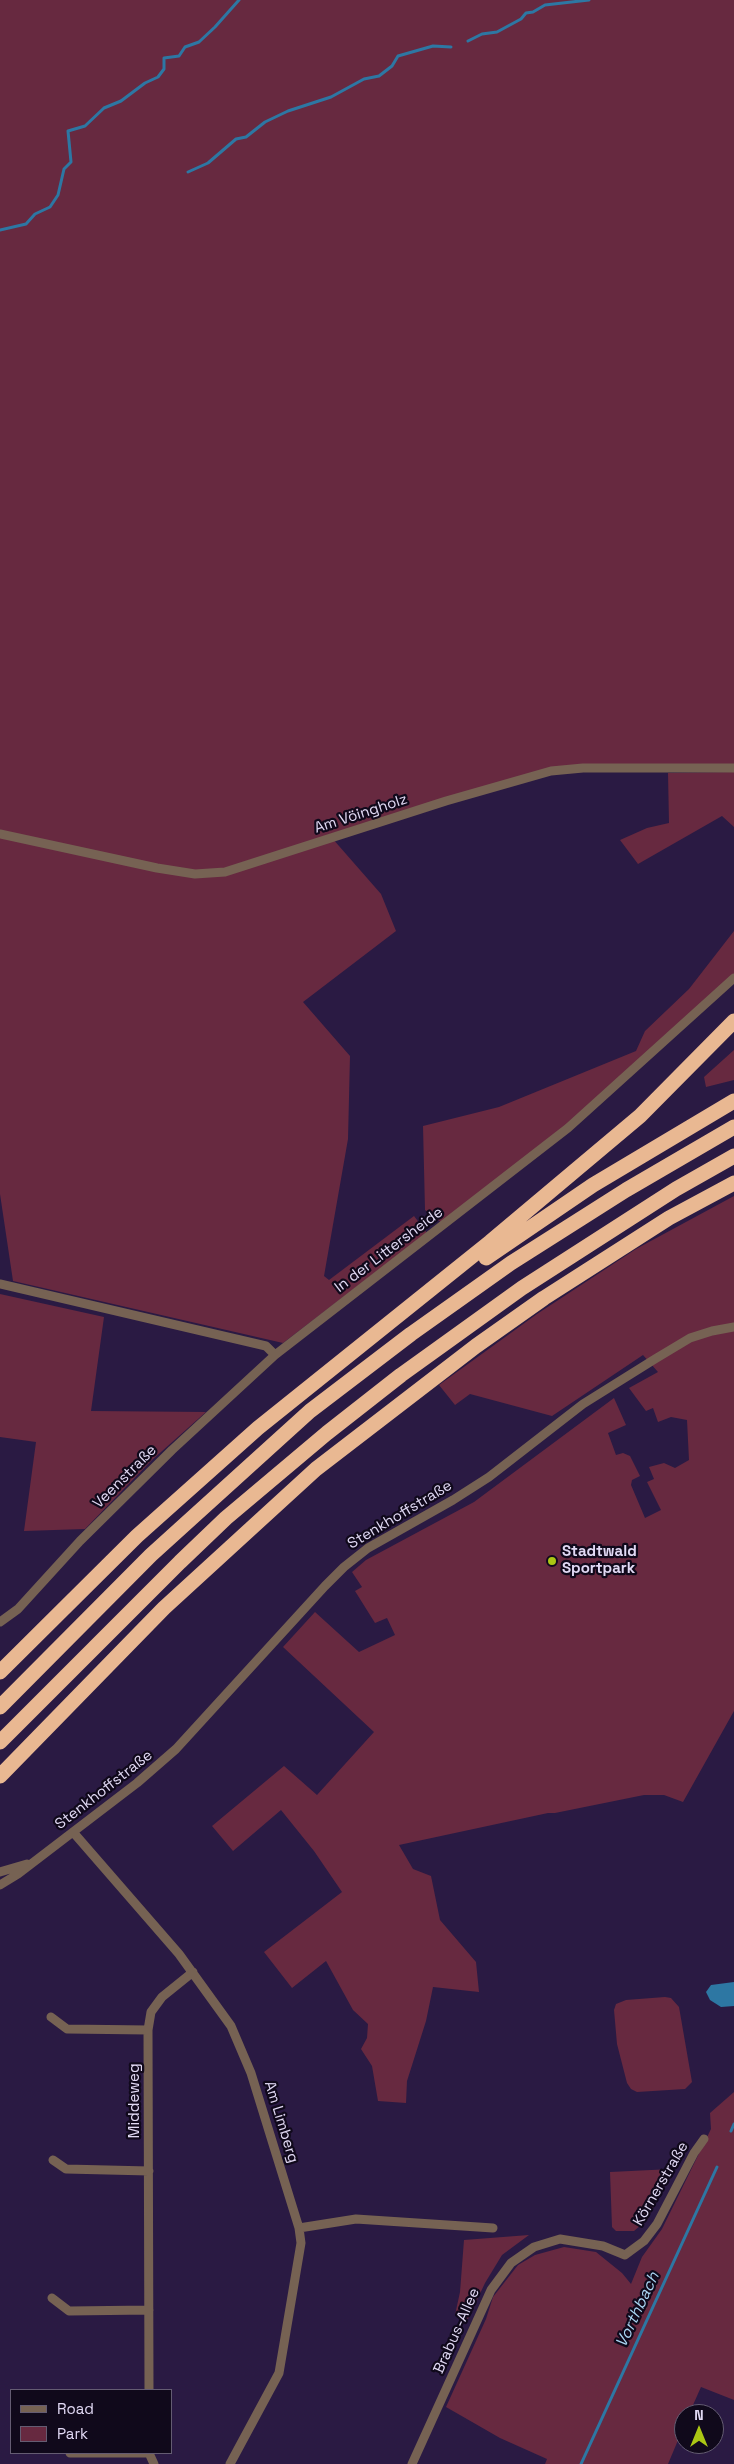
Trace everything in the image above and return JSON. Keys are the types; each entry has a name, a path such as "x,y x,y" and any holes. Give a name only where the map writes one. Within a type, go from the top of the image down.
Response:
{"highway":[{"path":"0,1672 136,1536 258,1428 490,1242 640,1116 734,1021"},
{"path":"320,1377 506,1243 594,1184 734,1101"},
{"path":"0,1707 151,1554 310,1411 411,1334 511,1263 626,1190 734,1127"},
{"path":"0,1742 42,1698 226,1518 327,1433 409,1370 522,1288 660,1199 734,1156"},
{"path":"0,1776 164,1608 316,1469 432,1380 544,1298 668,1218 734,1183"},
{"path":"432,1380 522,1288"}],"street":[{"name":"Am Vöingholz","path":"0,834 157,868 195,874 225,872 446,801 550,771 584,768 734,768"},
{"name":"In der Littersheide","path":"275,1355 568,1128 734,978"},
{"path":"0,1284 266,1346 275,1355"},
{"name":"Stenkhoffstraße","path":"1,1885 137,1783 176,1749 344,1566 368,1548 453,1500 489,1477 583,1404 655,1359 690,1338 712,1330 734,1327"},
{"name":"Veenstraße","path":"0,1622 18,1608 80,1541 172,1450 275,1355"},
{"name":"Am Limberg","path":"73,1832 193,1972 231,2026 251,2073 299,2228 301,2243 279,2373 230,2464"},
{"name":"Stenkhoffstraße","path":"0,1872 32,1862"},
{"name":"Middeweg","path":"149,2389 148,2030 151,2012 162,1997 193,1972"},
{"path":"52,2017 67,2029 148,2030"},
{"name":"Körnerstraße","path":"560,2239 603,2246 625,2255 644,2241 657,2224 694,2153 704,2139"},
{"path":"53,2160 66,2169 149,2171"},
{"path":"299,2228 356,2219 493,2228"},
{"name":"Brabus-Allee","path":"412,2464 491,2290 511,2263 534,2247 560,2239"},
{"path":"52,2298 70,2311 149,2310"}],"green space":[{"path":"0,0 734,0 734,768 551,771 332,838 381,894 396,931 303,1002 350,1056 348,1139 324,1276 329,1280 414,1216 427,1233 283,1343 13,1281 0,1194"},
{"path":"734,772 734,827 722,816 638,864 620,840 647,828 669,823 668,773"},
{"path":"734,931 734,974 617,1083 502,1178 442,1223 425,1210 423,1126 499,1107 636,1051 645,1031 689,989"},
{"path":"734,1050 734,1080 706,1087 704,1077"},
{"path":"734,1196 734,1711 683,1802 664,1795 644,1795 548,1813 399,1845 413,1869 431,1876 440,1920 476,1962 479,1992 433,1987 426,2021 407,2081 406,2103 378,2101 372,2066 361,2049 367,2038 368,2024 353,2010 326,1961 292,1988 264,1952 342,1892 314,1851 281,1810 233,1851 212,1826 284,1766 317,1795 374,1732 283,1647 315,1612 359,1652 395,1635 387,1618 375,1623 355,1591 362,1587 352,1572 366,1560 474,1502 614,1398 626,1425 608,1433 616,1455 623,1453 630,1456 640,1476 632,1480 631,1485 645,1518 661,1510 647,1482 654,1479 649,1467 664,1463 675,1468 689,1460 687,1420 671,1417 658,1422 653,1408 646,1411 629,1388 658,1372 643,1355 552,1416 470,1394 455,1405 439,1385 537,1314 636,1249"},
{"path":"0,1294 104,1317 91,1411 206,1412 152,1460 85,1529 24,1531 36,1442 0,1437"},
{"path":"671,1998 679,2007 692,2082 685,2089 637,2092 631,2089 627,2083 617,2044 614,2010 616,2004 626,2000"},
{"path":"734,2092 734,2400 701,2387 693,2404 674,2404 674,2450 668,2464 545,2464 547,2459 500,2438 446,2407 486,2319 493,2297 518,2265 535,2255 564,2247 596,2252 622,2273 631,2284 642,2257 662,2229 711,2129 710,2113"},
{"path":"672,2169 647,2220 634,2231 616,2231 612,2227 610,2172"},
{"path":"529,2235 502,2255 485,2283 468,2319 455,2315 460,2292 464,2240"}],"water":[{"path":"734,1982 734,2006 721,2007 710,2000 706,1992 711,1985"}],"waterway":[{"path":"0,230 26,224 35,214 50,207 58,195 64,169 71,162 68,131 85,126 104,108 121,101 145,83 158,77 164,69 164,58 179,56 185,47 199,42 239,0"},
{"path":"468,41 482,34 497,32 521,19 526,13 533,12 545,5 589,0"},
{"path":"188,172 208,163 236,139 246,137 265,122 288,111 331,97 364,79 379,76 392,66 398,56 433,46 451,47"},
{"name":"Vorthbach","path":"731,2131 734,2124"},
{"name":"Vorthbach","path":"581,2464 717,2167"}],"place":[{"name":"Stadtwald Sportpark","path":"552,1561"}]}
